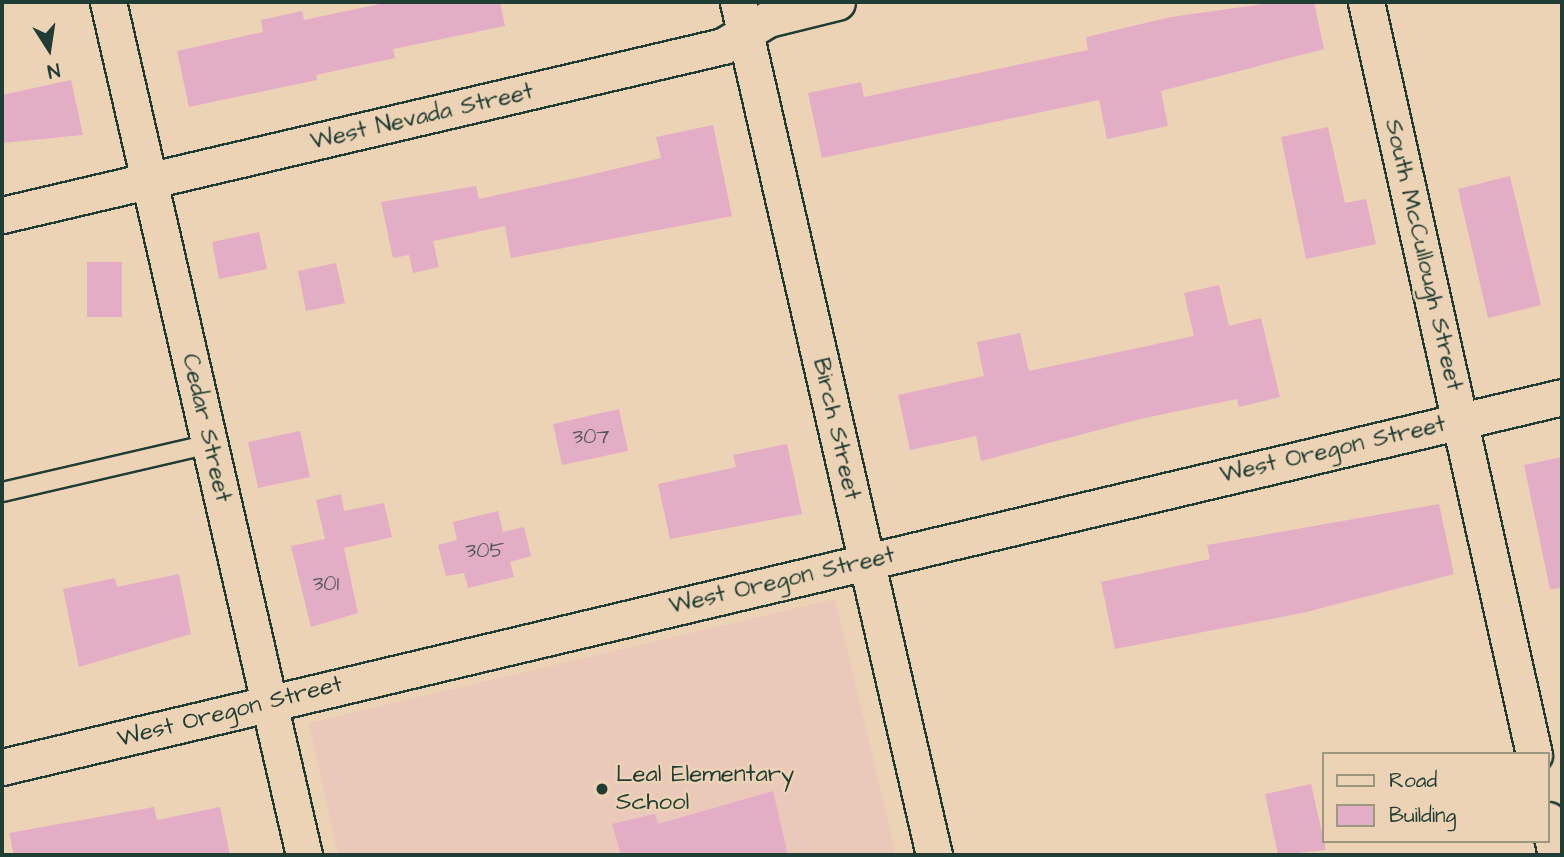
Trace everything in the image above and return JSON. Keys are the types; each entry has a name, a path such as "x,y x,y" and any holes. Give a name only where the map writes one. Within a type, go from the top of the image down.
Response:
{"street":[{"name":"Cedar Street","path":"108,2 304,855"},
{"name":"West Nevada Street","path":"2,215 723,46 742,17 768,19 836,2"},
{"name":"South McCullough Street","path":"1366,2 1534,752"},
{"name":"Birch Street","path":"742,17 934,855"},
{"name":"West Oregon Street","path":"2,767 1562,397"},
{"path":"1550,829 1556,855"}],"lane":[{"path":"2,492 210,444"}],"shaded area":[{"name":"Leal Elementary School","path":"835,599 896,855 338,855 309,723"}],"building":[{"path":"389,2 500,2 505,26 393,49 395,58 316,75 317,80 189,107 177,51 263,32 261,20 302,11 304,20"},
{"path":"1278,2 1314,2 1324,49 1161,91 1168,126 1107,139 1099,100 822,158 808,93 861,82 864,97 1088,50 1086,37 1171,17"},
{"path":"71,80 83,135 2,143 2,95"},
{"path":"713,125 732,216 511,258 505,226 433,241 439,267 413,273 409,255 393,258 381,202 476,186 479,199 581,177 661,158 656,137"},
{"path":"1328,127 1345,203 1366,199 1376,244 1306,259 1281,137"},
{"path":"1510,176 1541,305 1488,318 1458,189"},
{"path":"259,232 267,269 219,279 212,242"},
{"path":"87,262 122,262 122,317 87,317"},
{"path":"336,263 345,303 306,311 298,271"},
{"path":"1219,285 1229,326 1261,318 1280,397 1239,407 1237,399 1140,419 981,461 976,436 910,450 898,395 984,376 977,342 1020,333 1029,371 1194,336 1184,293"},
{"path":"619,409 628,451 562,465 553,424"},
{"path":"300,431 310,477 258,488 248,442"},
{"path":"787,444 802,514 670,539 658,484 736,467 733,455"},
{"path":"1562,457 1562,588 1550,589 1524,465"},
{"path":"341,494 344,511 384,503 392,537 344,548 358,613 311,627 291,546 325,539 316,500"},
{"path":"1439,504 1454,574 1302,613 1115,649 1101,582 1210,559 1207,545"},
{"path":"498,511 503,532 524,527 531,556 510,562 514,577 468,588 464,573 446,576 438,545 457,540 453,522"},
{"path":"179,574 191,634 79,667 63,589 115,578 117,587"},
{"path":"1311,784 1322,843 1326,850 1278,855 1265,794"},
{"path":"773,791 788,855 621,855 612,824 655,814 658,824"},
{"path":"154,807 157,820 220,807 230,855 14,855 9,833"}],"place":[{"name":"Leal Elementary School","path":"602,789"}]}
